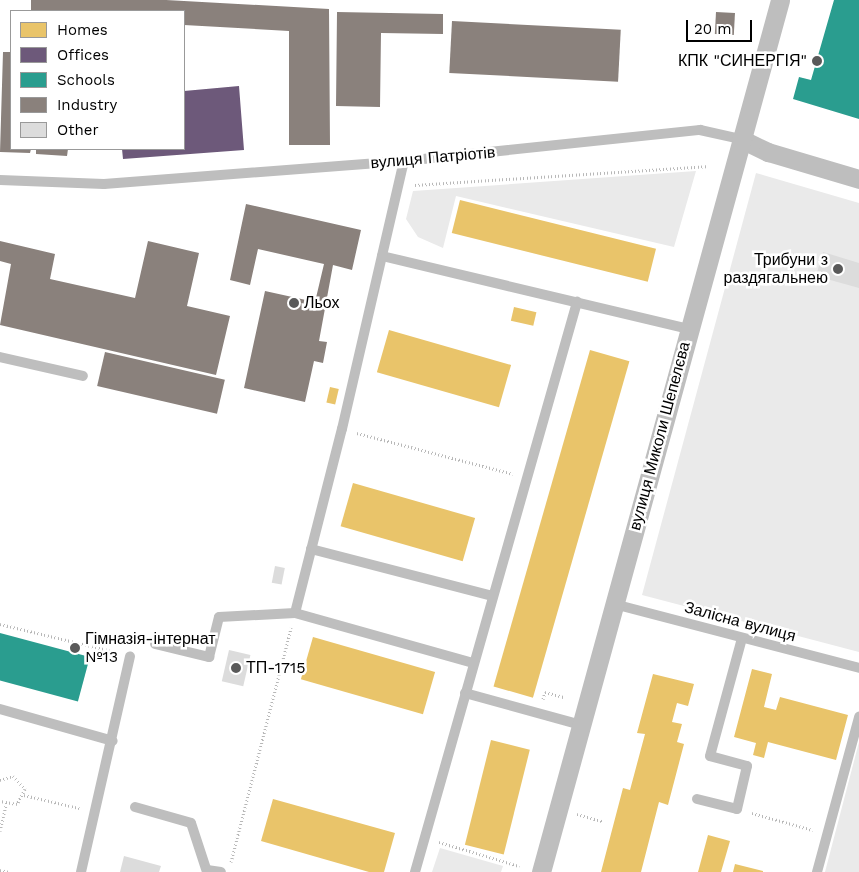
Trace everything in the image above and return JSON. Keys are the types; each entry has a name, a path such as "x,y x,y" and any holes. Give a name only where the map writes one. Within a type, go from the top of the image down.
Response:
{"street":[{"name":"вулиця Миколи Шепелєва","path":"541,872 780,0"},
{"name":"вулиця Патріотів","path":"741,139 768,152 859,178"}],"lane":[{"name":"вулиця Патріотів","path":"0,180 104,184 404,162 700,130 741,139"},
{"path":"295,613 342,429 404,162"},
{"path":"382,256 689,329"},
{"path":"415,872 577,302"},
{"path":"0,357 83,376"},
{"path":"311,549 494,596"},
{"name":"Залісна вулиця","path":"614,604 859,668"},
{"path":"155,644 209,657 219,617 295,613 473,663"},
{"path":"697,799 736,809 747,766 710,756 742,638"},
{"path":"81,872 113,741 130,656"},
{"path":"465,693 581,725"},
{"path":"0,709 113,741"},
{"path":"817,872 859,717"},
{"path":"135,807 191,823 207,871 221,872"}],"path":[{"path":"398,186 706,166"},
{"path":"342,429 527,478"},
{"path":"228,872 295,613"},
{"path":"0,624 130,656"},
{"path":"0,780 8,776 18,779 25,789 24,795 17,804 6,804 0,801"},
{"path":"24,795 96,811"},
{"path":"0,831 6,804"},
{"path":"736,809 827,834"},
{"path":"576,814 602,821"},
{"path":"424,838 519,866"},
{"path":"0,870 8,872"}],"shaded area":[{"path":"696,171 674,247 456,196 443,248 418,237 406,219 413,191"},
{"path":"756,173 859,203 859,652 642,595"},
{"path":"859,742 859,872 825,872"},
{"path":"440,848 503,866 501,872 432,872"}],"building: Homes":[{"path":"460,200 656,249 648,282 452,233"},
{"path":"514,307 536,312 533,326 511,321"},
{"path":"389,330 511,365 499,407 377,372"},
{"path":"590,350 629,361 533,698 494,686"},
{"path":"330,387 339,389 335,405 326,403"},
{"path":"353,483 475,518 463,561 341,526"},
{"path":"313,637 435,672 423,714 301,679"},
{"path":"752,669 772,674 764,707 776,710 780,697 848,715 836,760 768,742 764,758 753,755 756,743 734,737"},
{"path":"653,674 694,684 688,706 677,703 672,722 682,724 677,742 684,744 668,805 659,802 641,872 601,872 623,788 630,790 645,734 637,733"},
{"path":"491,740 530,750 504,854 465,845"},
{"path":"273,799 395,833 384,872 369,872 261,841"},
{"path":"708,835 730,841 721,872 698,872"},
{"path":"735,864 763,871 763,872 733,872"}],"building: Offices":[{"path":"239,86 244,150 123,159 122,150 185,150 185,91"}],"building: Schools":[{"path":"834,0 859,0 859,119 793,99 799,77 811,80"},
{"path":"0,633 90,657 78,702 0,681"}],"building: Industry":[{"path":"31,0 166,0 329,9 330,145 289,145 289,31 185,25 185,10 31,10"},
{"path":"337,12 443,14 443,34 381,33 380,107 336,106"},
{"path":"716,12 735,13 734,35 715,34"},
{"path":"452,21 621,30 618,82 449,73"},
{"path":"3,52 10,52 10,150 31,150 30,153 0,152"},
{"path":"36,150 68,150 67,156 36,154"},
{"name":"Льох","path":"246,204 361,230 352,270 333,265 319,341 327,342 323,363 314,361 305,402 244,388 265,291 315,302 324,264 258,249 250,285 230,280"},
{"path":"0,241 55,254 50,279 135,298 148,241 199,253 187,306 230,316 216,375 0,325 11,264 0,261"},
{"path":"105,352 225,380 217,414 97,386"}],"building: Other":[{"name":"Трибуни з раздягальнею","path":"823,252 859,263 859,288 816,276"},
{"path":"275,566 285,568 282,585 272,583"},
{"name":"ТП-1715","path":"229,650 250,655 243,686 222,681"},
{"path":"124,856 161,866 159,872 120,872"}],"place":[{"name":"КПК \"СИНЕРГІЯ\"","path":"817,61"},
{"name":"Трибуни з раздягальнею","path":"838,269"},
{"name":"Льох","path":"294,303"},
{"name":"Гімназія-інтернат №13","path":"75,648"},
{"name":"ТП-1715","path":"236,668"}]}
